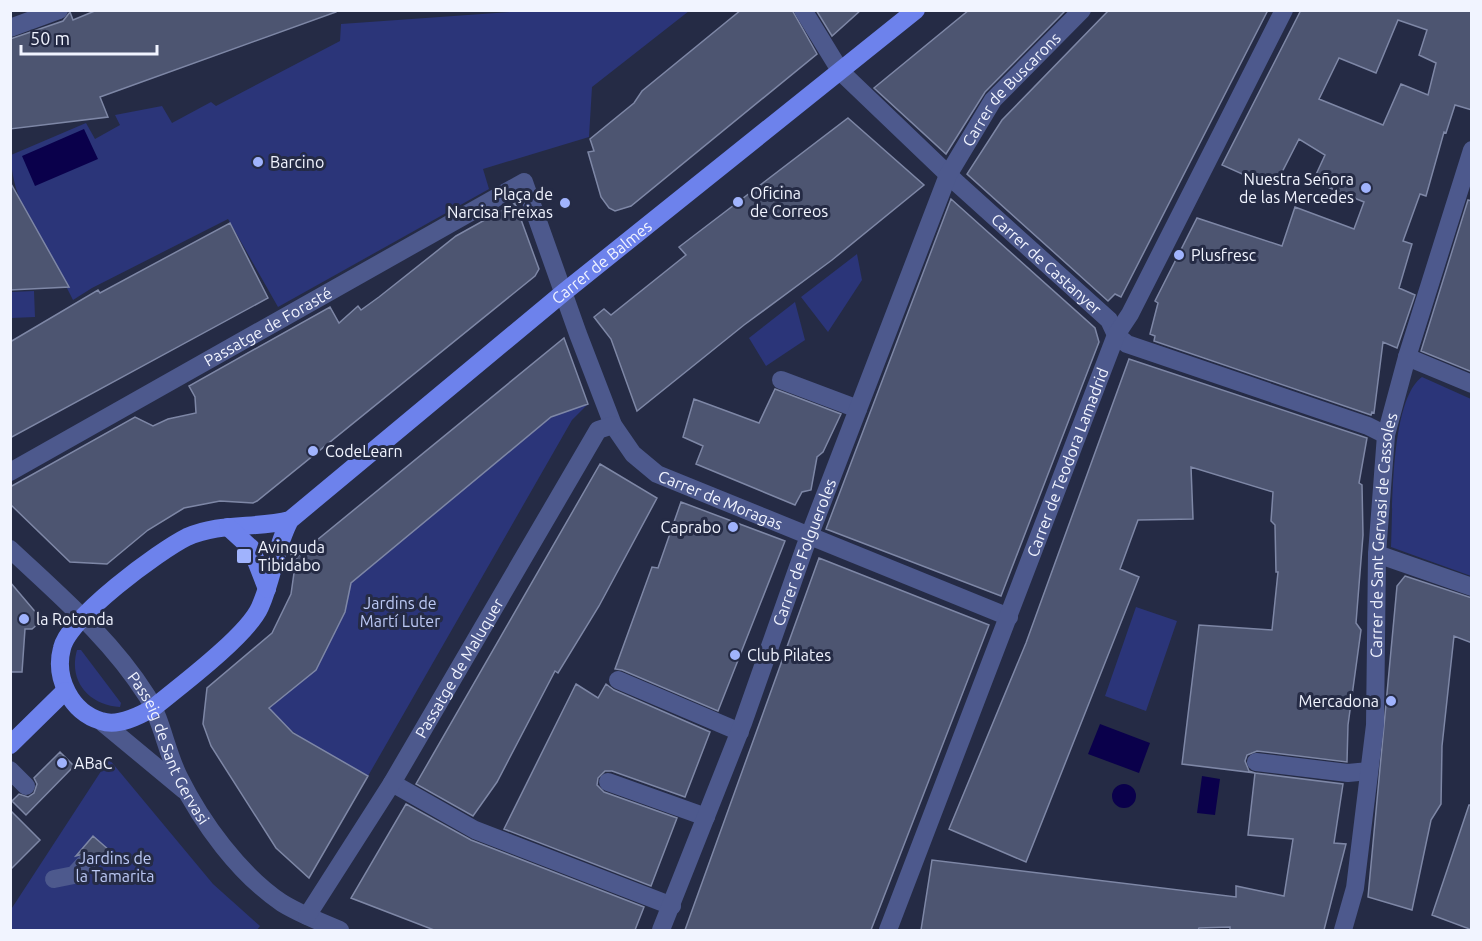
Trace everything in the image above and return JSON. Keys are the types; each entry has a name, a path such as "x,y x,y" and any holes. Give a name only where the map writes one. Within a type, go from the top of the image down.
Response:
{"main road":[{"name":"Carrer de Balmes","path":"290,520 564,293 916,10"},
{"path":"290,520 281,538 267,589 255,615 238,634 153,708 138,717 102,722 76,705 65,691 61,668 62,648 71,630 108,593 172,545 209,530 270,525 290,520"},
{"path":"228,527 251,548 267,589"},
{"path":"10,746 65,691"}],"street":[{"path":"10,28 59,10"},
{"name":"Carrer de Castanyer","path":"803,10 841,72 948,175 1109,320 1116,335 1127,344 1368,426 1386,435"},
{"name":"Carrer de Buscarons","path":"948,175 993,100 1082,10"},
{"name":"Carrer de Teodora Lamadrid","path":"888,930 1116,335 1130,314 1284,10"},
{"name":"Carrer de Sant Gervasi de Cassoles","path":"1343,930 1355,888 1374,725 1377,554 1386,435 1407,357 1472,150"},
{"name":"Carrer de Folgueroles","path":"662,930 740,732 810,536 948,175"},
{"name":"Passatge de Forasté","path":"10,472 525,182 564,293"},
{"name":"Carrer de Moragas","path":"564,293 613,425 633,454 657,474 1009,617"},
{"path":"1407,357 1472,384"},
{"path":"781,380 858,409"},
{"name":"Passatge de Maluquer","path":"307,916 392,783 598,430 613,425"},
{"name":"Passeig de Sant Gervasi","path":"10,549 83,616 142,689 153,708 166,747 188,793 238,863 277,899 307,916 340,930"},
{"path":"1377,554 1472,587"},
{"path":"618,680 740,732"},
{"path":"102,722 188,793"},
{"path":"1256,762 1348,772 1369,771"},
{"path":"10,770 26,786"},
{"path":"608,782 706,818"},
{"path":"392,783 475,830 672,906"},
{"path":"54,879 74,875 84,864"}],"green space":[{"name":"Barcino","path":"523,11 689,11 592,87 589,137 483,169 489,189 278,307 228,219 92,288 73,300 25,212 13,174 11,155 86,123 95,139 120,125 115,115 162,106 172,123 211,102 216,106 340,41 341,24"},
{"path":"857,254 862,280 828,332 801,297"},
{"path":"34,291 35,317 11,318 11,292"},
{"path":"795,302 805,340 766,366 749,338"},
{"path":"1422,377 1471,399 1471,576 1391,547 1393,482 1399,431 1404,408 1412,389"},
{"name":"Jardins de Martí Luter","path":"588,404 572,420 368,776 302,738 279,719 269,708 352,581 556,413"},
{"path":"1136,607 1177,621 1146,711 1105,696"},
{"path":"77,650 81,650 121,703 120,707 99,702 84,689 78,681 76,672"},
{"name":"Jardins de la Tamarita","path":"109,759 213,884 260,926 257,930 11,930 10,911"}],"shaded area":[{"path":"84,129 98,159 35,186 22,156"},
{"path":"1100,724 1150,743 1139,773 1088,754"},
{"path":"1202,776 1220,779 1215,815 1197,813"},
{"path":"1124,784 1133,787 1136,796 1133,805 1124,808 1115,805 1112,796 1115,787"}],"building":[{"path":"97,10 336,10 336,12 100,97 108,117 10,129 10,39 63,21 70,12 73,20"},
{"path":"741,10 792,10 817,54 631,206 615,211 609,208 601,197 588,152 594,151 590,139 634,103 642,91"},
{"path":"816,10 861,10 832,36"},
{"path":"969,10 1066,10 985,92 946,154 874,88"},
{"path":"1109,10 1268,10 1121,297 1115,294 1108,301 967,174 1002,120"},
{"path":"1301,10 1472,10 1472,110 1455,105 1446,133 1444,132 1426,196 1420,194 1403,241 1412,244 1399,288 1415,295 1397,348 1383,342 1374,413 1372,412 1371,415 1154,341 1155,336 1150,334 1158,303 1155,301 1197,218 1282,246 1295,207 1354,229 1364,202 1313,181 1325,155 1299,139 1277,182 1272,180 1269,186 1222,165","holes":["1398,20 1427,30 1419,55 1436,63 1428,95 1401,84 1383,125 1319,99 1339,58 1376,73"]},
{"path":"848,118 924,185 832,260 744,325 637,411 611,339 594,317 604,309 611,315 686,255 679,247"},
{"path":"10,182 69,287 10,290"},
{"path":"951,199 1095,328 1099,342 1001,596 826,529"},
{"path":"1468,200 1472,201 1472,372 1421,351"},
{"path":"515,203 539,269 535,276 257,501 253,503 220,501 184,508 148,530 107,564 70,562 10,504 10,487 135,417 153,426 168,419 196,413 195,397 189,386 330,307 339,323 358,306 361,310 379,297 456,236"},
{"path":"230,223 268,298 10,438 10,342 98,290 100,293"},
{"path":"564,338 588,404 551,417 351,583 345,612 316,670 269,708 293,733 368,776 309,878 276,848 211,746 203,724 207,688 272,633 291,594 296,559 300,554"},
{"path":"1129,359 1367,438 1359,483 1362,485 1363,535 1356,623 1361,630 1348,725 1347,762 1257,751 1247,755 1245,761 1249,771 1255,773 1182,764 1199,625 1272,630 1278,572 1276,572 1275,525 1271,521 1273,492 1191,467 1193,519 1138,520 1120,569 1139,577 1026,862 949,829 1026,643"},
{"path":"775,389 841,414 823,452 817,457 811,490 802,492 795,505 696,464 703,446 683,437 694,399 759,423"},
{"path":"600,464 657,498 599,606 558,673 555,671 497,782 473,816 416,784"},
{"path":"681,502 785,541 718,711 615,669 652,567 658,568"},
{"path":"819,558 989,625 871,930 685,930"},
{"path":"1405,576 1472,598 1472,643 1454,636 1442,746 1441,804 1431,820 1412,910 1368,897 1397,586"},
{"name":"la Rotonda","path":"10,582 38,615 39,623 32,629 25,629 22,672 10,672"},
{"path":"576,684 598,698 606,684 614,690 710,732 685,797 612,771 605,771 598,778 597,785 604,792 677,818 651,886 504,829"},
{"path":"60,752 74,766 26,815 12,801 19,794 28,797 34,793 37,784 34,778"},
{"path":"1255,773 1343,784 1334,843 1346,844 1324,930 1230,930 1230,927 1199,928 1198,930 921,930 932,860 1236,897 1236,886 1284,896 1293,839 1248,835"},
{"path":"406,804 471,840 644,907 635,930 434,930 351,898"},
{"path":"1469,805 1472,805 1472,930 1432,915"},
{"path":"10,810 40,840 10,870"},
{"path":"93,836 109,850 95,866 94,860 87,853 76,856"}],"place":[{"name":"Barcino","path":"258,162"},
{"name":"Nuestra Señora de las Mercedes","path":"1366,188"},
{"name":"Oficina de Correos","path":"738,202"},
{"name":"Plaça de Narcisa Freixas","path":"565,203"},
{"name":"Plusfresc","path":"1179,255"},
{"name":"CodeLearn","path":"313,451"},
{"name":"Caprabo","path":"733,527"},
{"name":"Avinguda Tibidabo","path":"244,556"},
{"name":"la Rotonda","path":"24,619"},
{"name":"Club Pilates","path":"735,655"},
{"name":"Mercadona","path":"1391,701"},
{"name":"ABaC","path":"62,763"}]}
